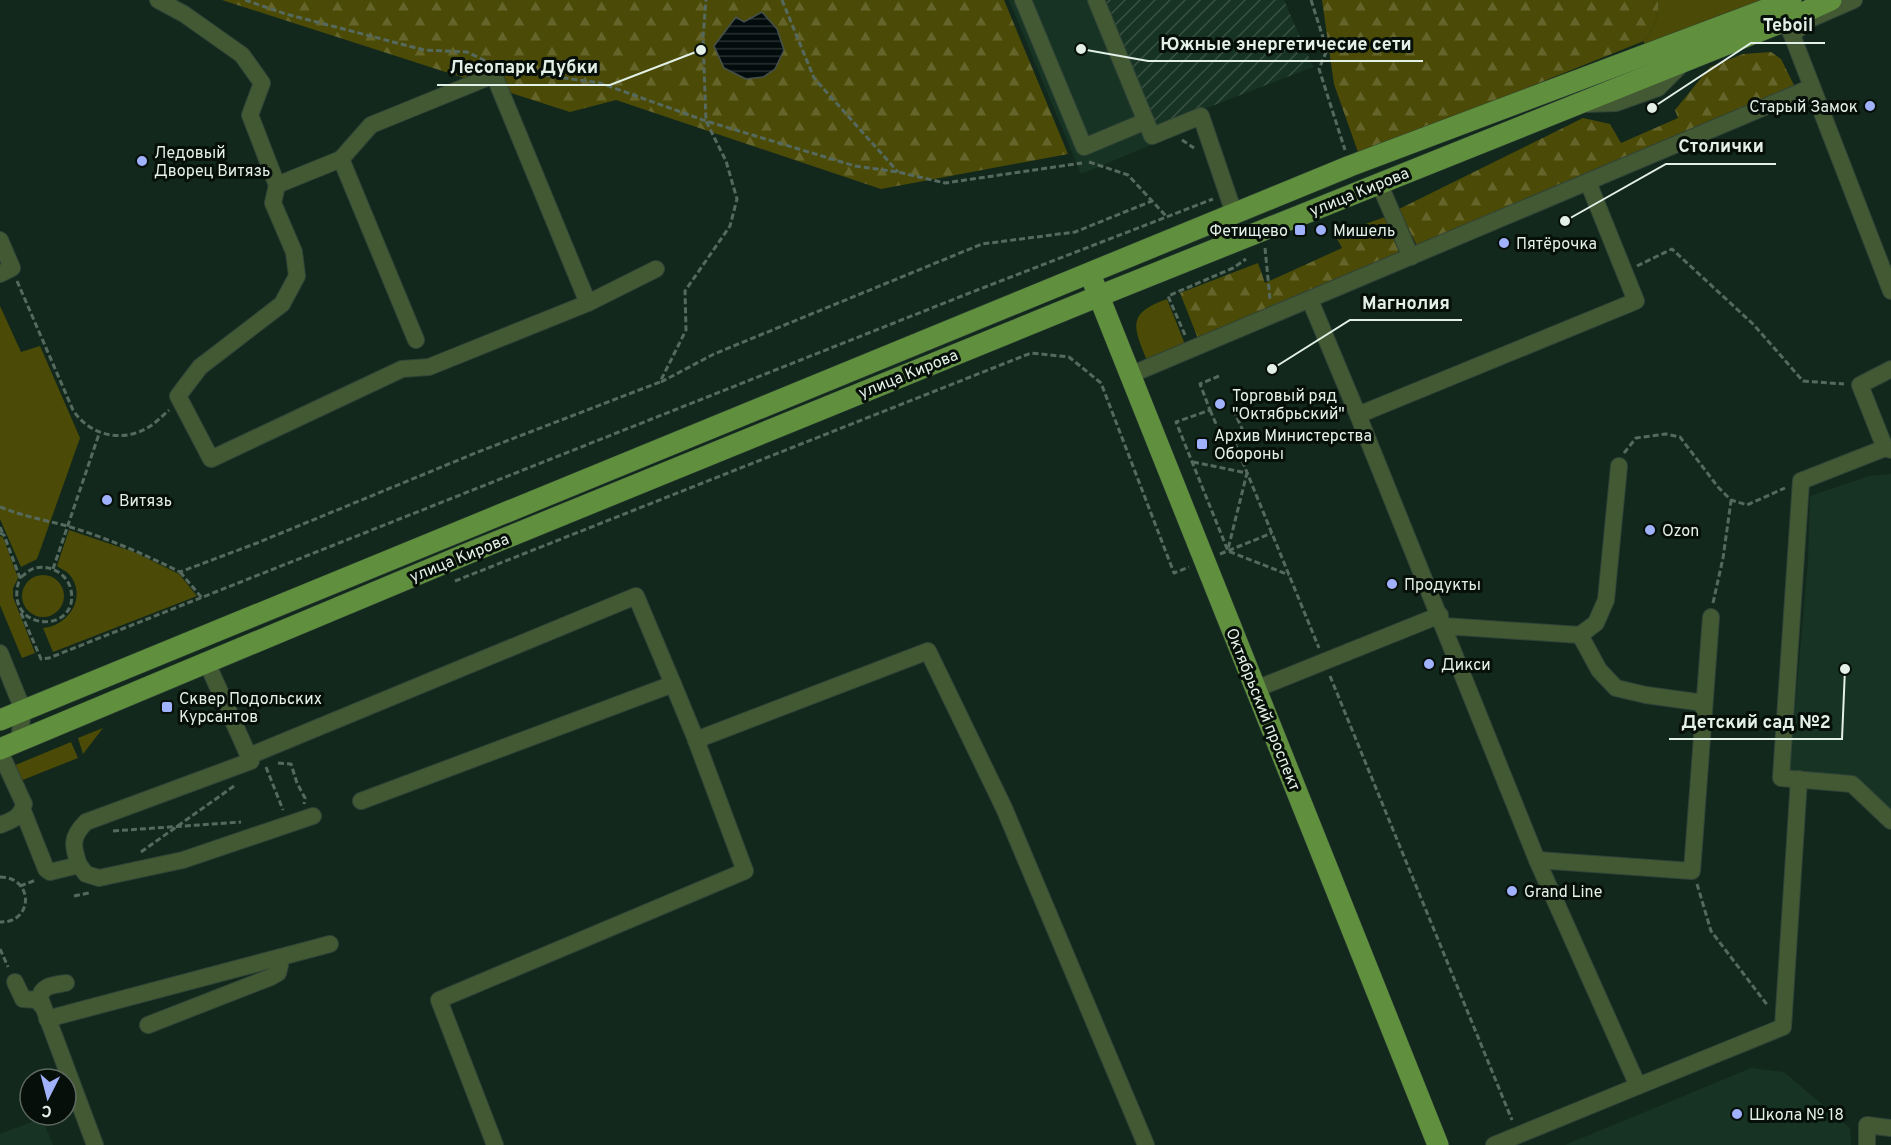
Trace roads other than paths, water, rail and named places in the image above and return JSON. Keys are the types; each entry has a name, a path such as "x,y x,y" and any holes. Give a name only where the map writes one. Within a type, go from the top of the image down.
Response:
{"main road":[{"name":"улица Кирова","path":"0,720 1089,273 1231,203 1350,166 1829,2"},
{"name":"улица Кирова","path":"6,747 464,555 1378,183 1687,60 1786,15"},
{"name":"Октябрьский проспект","path":"1089,273 1438,1145"}],"street":[{"path":"158,0 184,14 242,55 262,83 250,116 277,185 273,203 294,252 297,276 282,304 200,367 178,396 211,459 402,369 429,367 588,303 656,268"},
{"path":"1023,0 1084,147 1146,121"},
{"path":"1096,0 1152,136 1201,116 1231,203"},
{"name":"улица Кирова","path":"1786,15 1808,20 1854,0"},
{"path":"1786,15 1891,291"},
{"path":"277,185 341,159 371,125 494,75 588,303"},
{"path":"1131,375 1812,87"},
{"path":"341,159 416,340"},
{"path":"1358,415 1636,301 1588,182"},
{"path":"1378,183 1411,257"},
{"path":"0,240 6,271"},
{"path":"1310,300 1537,860 1638,1086"},
{"path":"1891,369 1860,385 1888,449 1801,481 1781,778 1799,786 1852,784 1891,821"},
{"path":"1256,689 1324,662 1442,621 1580,635 1596,623 1606,600 1619,466"},
{"path":"308,811 183,860 114,876 99,878 86,874 79,865 73,843 76,831 86,822 251,761 254,763 636,596 699,747 746,871 439,1000 495,1145"},
{"path":"1537,860 1692,871 1710,617"},
{"path":"1580,635 1599,670 1616,688 1646,695 1704,703"},
{"path":"699,747 696,740 928,651 1004,808 1146,1145"},
{"path":"0,653 23,710 6,747"},
{"path":"207,663 254,763"},
{"path":"361,801 673,684"},
{"path":"0,720 24,804 23,811 46,870 57,872 79,865"},
{"path":"1494,1145 1783,1027 1799,786"},
{"path":"0,825 18,817 23,811"},
{"path":"44,1012 330,944"},
{"path":"148,1025 271,977 278,973 280,965 278,958"},
{"path":"15,982 23,999 38,1000 44,1012 95,1145"},
{"path":"44,1012 40,992 44,988 66,982"},
{"path":"1867,1145 1868,1125 1891,1128"}],"place":[{"name":"Южные энергетичесие сети","path":"1081,49"},
{"name":"Лесопарк Дубки","path":"701,50"},
{"name":"Старый Замок","path":"1870,106"},
{"name":"Teboil","path":"1652,108"},
{"name":"Ледовый Дворец Витязь","path":"142,161"},
{"name":"Столички","path":"1565,221"},
{"name":"Фетищево","path":"1300,230"},
{"name":"Мишель","path":"1321,230"},
{"name":"Пятёрочка","path":"1504,243"},
{"name":"Магнолия","path":"1272,369"},
{"name":"Торговый ряд \"Октябрьский\"","path":"1220,404"},
{"name":"Архив Министерства Обороны","path":"1202,444"},
{"name":"Витязь","path":"107,500"},
{"name":"Ozon","path":"1650,530"},
{"name":"Продукты","path":"1392,584"},
{"name":"Дикси","path":"1429,664"},
{"name":"Детский сад №2","path":"1845,669"},
{"name":"Сквер Подольских Курсантов","path":"167,707"},
{"name":"Grand Line","path":"1512,891"},
{"name":"Школа № 18","path":"1737,1114"}]}
